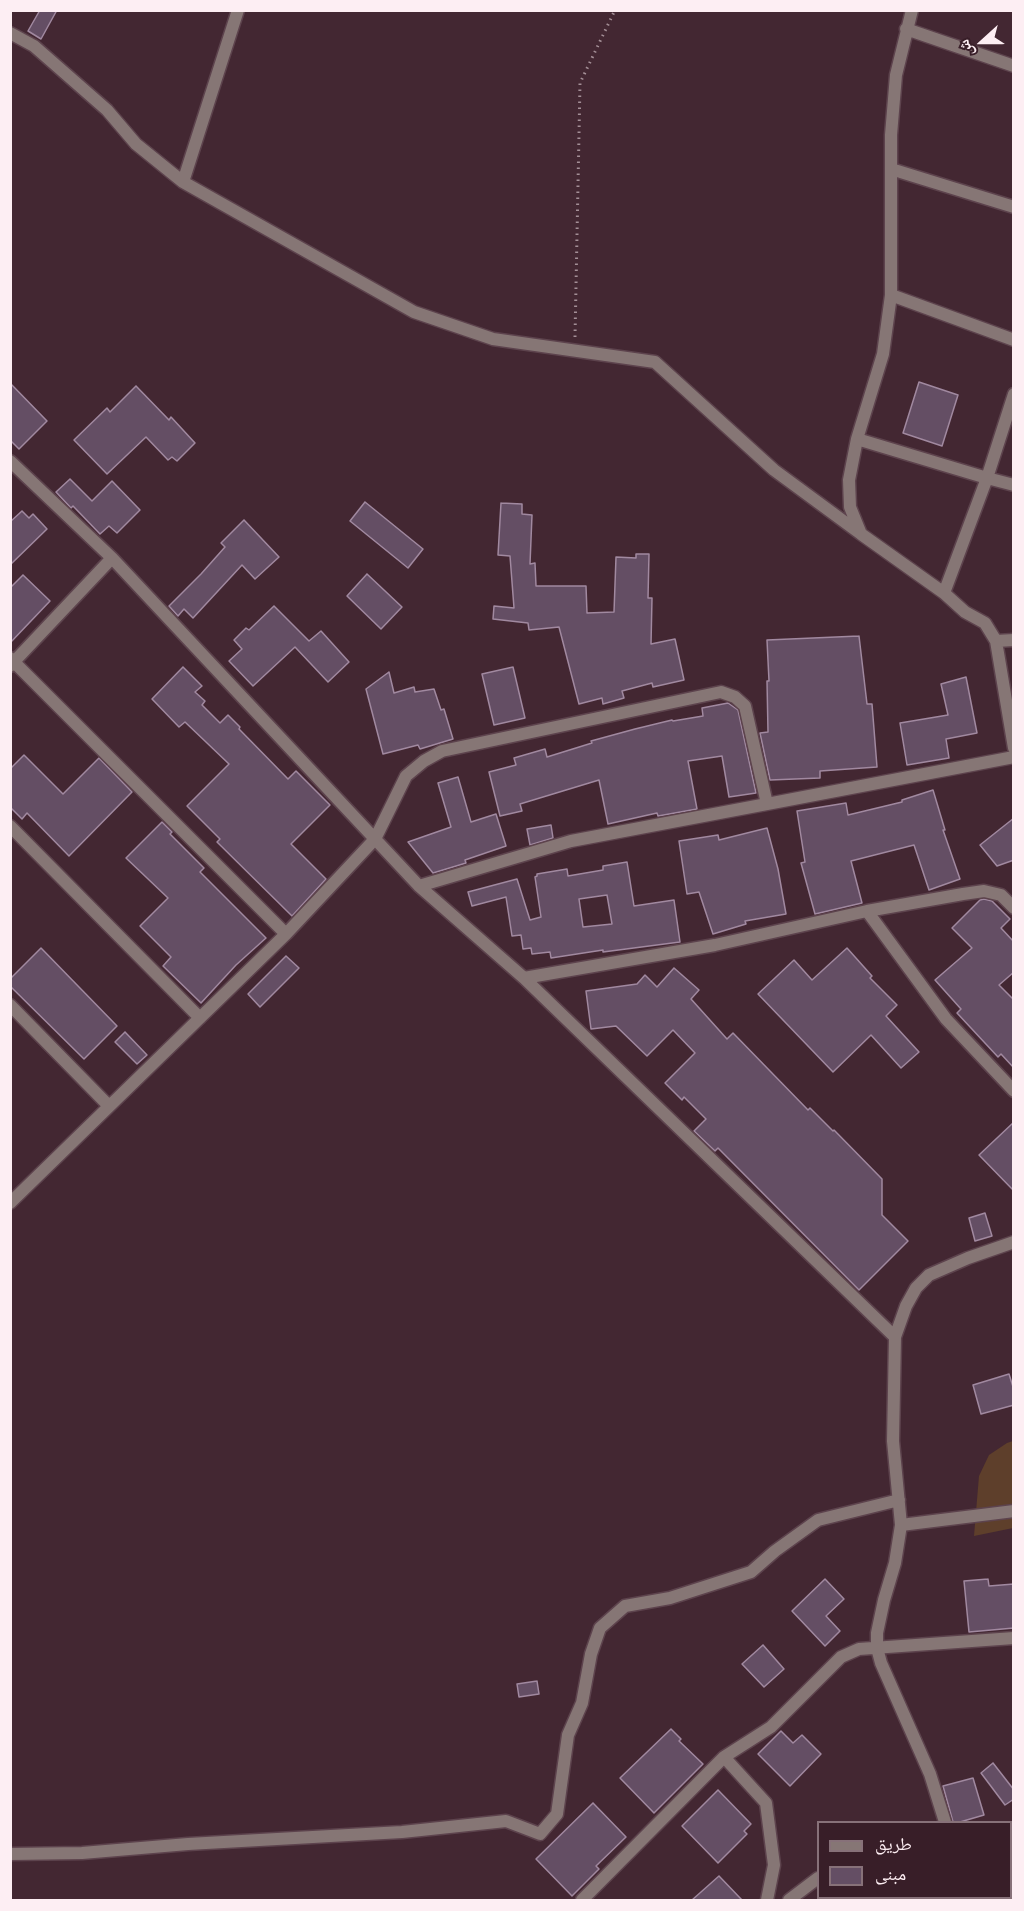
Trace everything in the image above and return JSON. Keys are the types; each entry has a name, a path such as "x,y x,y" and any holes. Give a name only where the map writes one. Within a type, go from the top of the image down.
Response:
{"street":[{"path":"183,182 238,10"},
{"path":"861,534 850,507 849,480 857,439 883,354 891,295 891,135 896,75 912,10"},
{"path":"906,29 1014,66"},
{"path":"10,33 34,45 106,110 136,144 183,182 414,312 493,339 655,362 774,471 944,593 964,612 985,623 996,641 1014,748"},
{"path":"891,169 1014,207"},
{"path":"891,295 1014,340"},
{"path":"944,593 987,478 1014,394"},
{"path":"857,439 1014,485"},
{"path":"10,461 112,558 419,886 524,978 895,1337"},
{"path":"112,558 12,662 286,934"},
{"path":"996,641 1014,640"},
{"path":"12,1199 110,1107 286,934 375,839 406,776 424,761 442,751 721,692 735,697 746,706 767,804"},
{"path":"419,886 571,841 1014,757"},
{"path":"10,826 200,1018"},
{"path":"524,978 716,945 867,911 984,891 1001,895 1014,908"},
{"path":"867,911 946,1019 1014,1091"},
{"path":"10,1005 110,1107"},
{"path":"945,1821 930,1774 881,1663 877,1648 877,1633 884,1599 896,1563 901,1525 893,1441 895,1337 916,1288 929,1275 1014,1242"},
{"path":"10,1854 82,1853 188,1844 402,1832 506,1821 540,1834 557,1814 568,1735 582,1703 591,1653 600,1628 626,1606 670,1598 751,1572 775,1551 818,1520 899,1500"},
{"path":"901,1525 1014,1511"},
{"path":"582,1900 724,1757 771,1727 841,1657 859,1649 1014,1638"},
{"path":"724,1757 766,1803 774,1865 766,1900"},
{"path":"789,1900 817,1879"}],"path":[{"path":"575,351 580,83 615,10"}],"shaded area":[{"path":"1013,1441 1013,1528 974,1536 979,1476 989,1455"}],"building":[{"path":"40,10 57,10 41,39 28,31"},
{"path":"919,382 958,395 942,446 903,433"},
{"path":"10,383 47,421 19,449 10,440"},
{"path":"136,386 169,420 171,417 195,443 177,461 172,457 168,460 146,437 107,474 74,440 107,408 110,412"},
{"path":"70,479 92,501 112,481 140,510 117,533 109,526 100,534 56,492"},
{"path":"365,502 423,549 408,568 350,521"},
{"path":"501,503 522,504 522,514 532,515 530,564 535,563 536,586 586,586 587,613 614,612 616,557 636,558 636,554 649,554 648,598 652,598 651,644 675,639 684,680 653,687 652,683 622,691 624,698 603,704 602,698 579,704 559,627 529,630 528,623 493,619 494,606 514,608 510,556 498,555"},
{"path":"22,511 29,518 33,514 47,529 10,565 10,522"},
{"path":"244,520 279,557 255,579 242,565 193,618 184,609 178,616 169,606 225,547 221,543"},
{"path":"367,574 402,607 381,629 347,596"},
{"path":"23,575 50,601 10,643 10,588"},
{"path":"274,606 309,641 321,631 349,662 328,682 295,647 253,686 229,661 242,649 234,640 246,628 249,630"},
{"path":"859,636 867,704 872,704 877,767 820,771 820,778 770,780 760,733 768,732 767,640"},
{"path":"183,667 202,686 195,692 205,701 202,705 220,723 228,715 288,779 296,771 330,805 291,844 326,879 292,916 217,842 220,839 187,806 229,764 185,722 179,727 152,699"},
{"path":"513,667 525,718 494,725 482,674"},
{"path":"389,672 394,693 414,687 415,692 434,689 441,710 444,709 453,739 420,749 418,745 383,754 366,689"},
{"path":"966,677 977,733 946,739 949,758 907,765 900,723 948,715 941,684"},
{"path":"728,703 738,710 756,793 729,797 722,756 688,761 697,809 658,816 657,813 608,824 599,780 520,804 522,811 500,816 489,772 516,765 514,758 545,749 547,757 592,743 591,741 635,729 672,720 703,716 702,708"},
{"path":"24,755 63,794 99,758 132,792 69,856 27,813 22,819 10,807 10,769"},
{"path":"458,777 471,822 496,814 506,846 465,860 466,863 433,873 408,842 451,827 438,783"},
{"path":"933,790 945,830 943,830 960,879 929,890 914,845 851,861 862,903 815,914 801,863 805,862 797,811 846,803 848,815 902,802 902,800"},
{"path":"1014,818 1014,860 997,866 980,845"},
{"path":"162,822 172,832 170,834 204,868 200,872 266,938 236,965 201,1003 163,966 171,957 140,926 168,898 126,858"},
{"path":"551,825 553,838 530,845 527,829"},
{"path":"767,828 778,869 786,914 745,921 746,924 713,934 699,892 687,894 679,841 718,835 719,840"},
{"path":"627,862 634,906 674,900 680,942 551,958 550,952 532,954 531,948 523,949 521,935 512,936 506,897 472,906 468,892 517,879 530,920 541,917 535,877 537,874 567,869 568,876 603,870 603,866","holes":["607,895 612,924 583,927 579,899"]},
{"path":"980,900 992,901 1010,919 1001,928 1014,942 1014,972 999,985 1014,1000 1014,1068 1001,1054 998,1057 957,1013 961,1009 935,980 972,948 952,928"},
{"path":"41,948 117,1026 84,1059 10,986 10,979"},
{"path":"847,948 872,976 870,978 897,1005 886,1016 919,1052 901,1068 871,1035 833,1072 758,994 794,960 812,980"},
{"path":"286,956 299,968 260,1007 248,994"},
{"path":"674,968 699,990 691,999 727,1039 733,1033 808,1110 810,1108 834,1130 882,1179 882,1215 908,1241 859,1290 718,1148 715,1151 694,1131 706,1119 684,1097 682,1100 665,1083 695,1053 673,1030 647,1056 616,1026 591,1029 586,991 637,984 645,975 657,987"},
{"path":"125,1032 147,1055 137,1064 115,1042"},
{"path":"1014,1122 1014,1191 979,1155"},
{"path":"985,1213 992,1236 975,1241 969,1218"},
{"path":"1009,1374 1014,1390 1014,1405 981,1414 973,1385"},
{"path":"825,1579 844,1599 826,1616 840,1631 825,1646 792,1611"},
{"path":"988,1579 989,1586 1014,1584 1014,1628 969,1632 964,1581"},
{"path":"763,1645 784,1669 764,1687 742,1664"},
{"path":"537,1681 539,1694 519,1697 517,1684"},
{"path":"671,1729 681,1739 679,1741 703,1764 654,1813 620,1778"},
{"path":"781,1731 793,1743 802,1735 821,1754 790,1786 758,1754"},
{"path":"993,1763 1014,1790 1014,1799 1005,1805 981,1773"},
{"path":"973,1778 984,1815 963,1821 953,1821 943,1786"},
{"path":"718,1790 751,1824 744,1831 747,1834 718,1863 682,1826"},
{"path":"593,1803 626,1837 596,1866 599,1869 572,1896 536,1859"},
{"path":"719,1876 742,1900 692,1900"}]}
